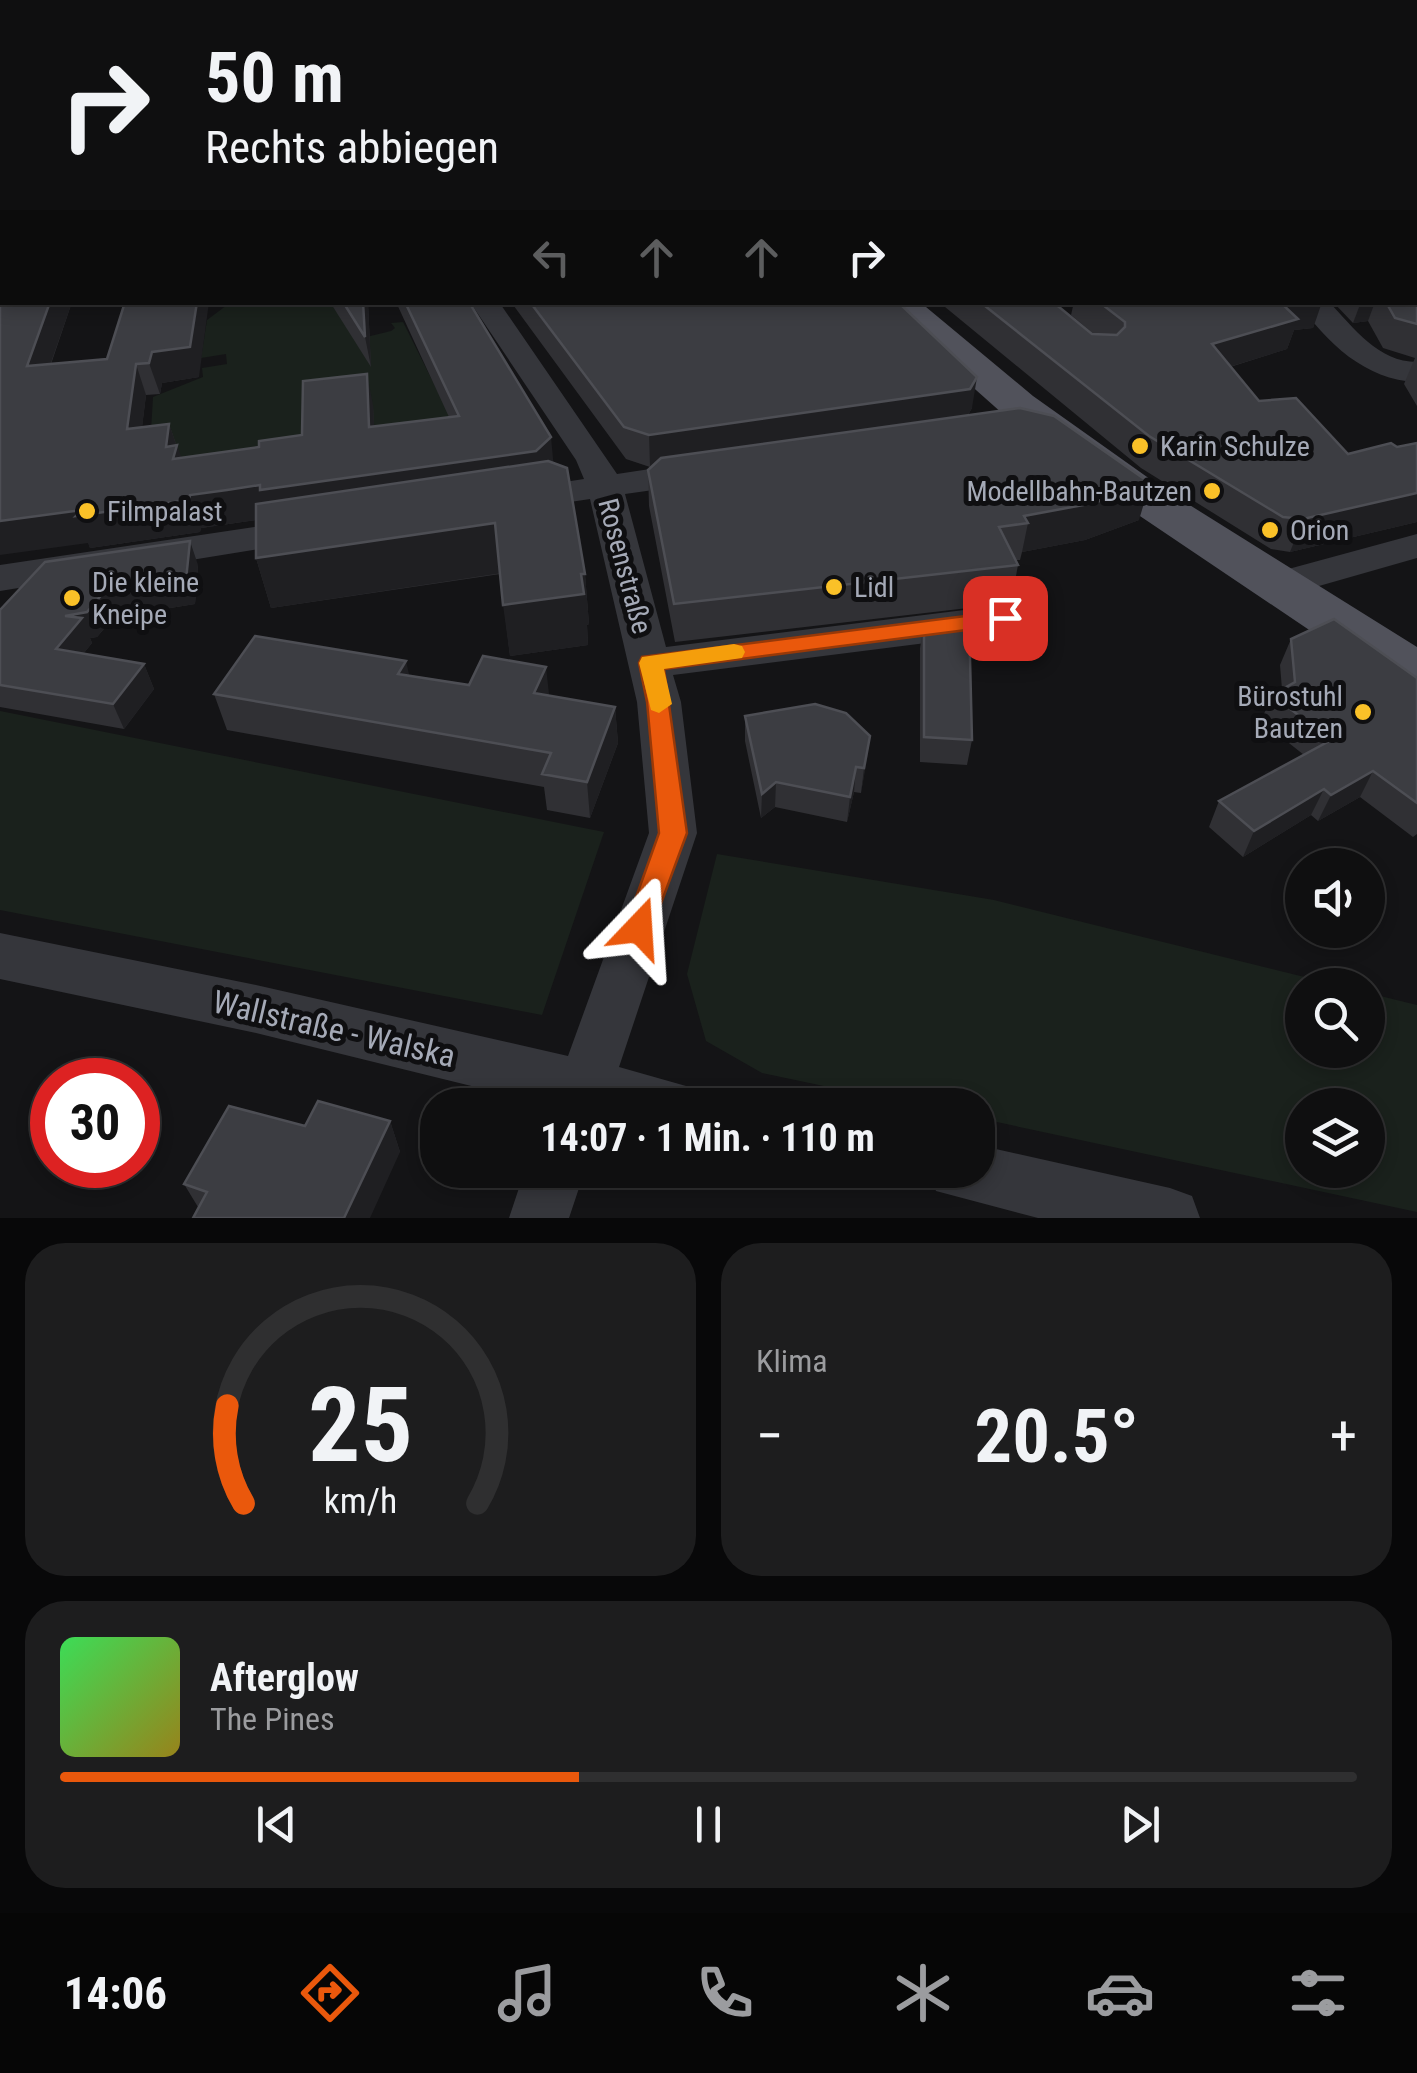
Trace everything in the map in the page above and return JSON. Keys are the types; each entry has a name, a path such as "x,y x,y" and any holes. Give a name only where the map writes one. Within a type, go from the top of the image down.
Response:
{"main road":[{"path":"899,305 992,386 1024,426 1417,673"}],"street":[{"name":"Rosenstraße","path":"486,305 592,460 604,486 659,702 673,833 584,1088"},
{"path":"1315,305 1377,365 1391,371 1417,372"},
{"path":"1342,331 1392,341 1417,360"},
{"path":"488,504 738,467"},
{"path":"0,578 351,524"},
{"path":"1296,598 1417,546"},
{"path":"651,663 1005,618"},
{"name":"Wallstraße - Walska","path":"0,956 256,1009 551,1088"},
{"path":"995,1179 1170,1218"},
{"path":"538,1218 549,1188"}],"shaded area":[{"path":"227,305 349,305 354,340 391,331 395,328 391,323 403,322 441,398 462,414 193,490 150,447 153,397 203,377 202,368 227,364 226,354 201,358 207,320"},
{"path":"0,711 604,832 542,1015 0,910"},
{"path":"717,854 994,900 1285,972 1285,1068 1385,1068 1385,997 1417,1005 1417,1212 1305,1188 1385,1188 1385,1088 1285,1088 1285,1184 995,1122 995,1088 833,1088 762,1073 706,1041 687,974"}],"building":[{"path":"0,305 49,305 27,366 107,359 124,305 197,305 190,347 152,352 149,363 136,364 127,429 169,424 166,447 177,445 173,459 259,447 259,441 302,435 303,381 367,374 369,427 459,416 406,305 471,305 551,437 536,451 260,490 260,485 76,516 82,510 0,521"},
{"path":"345,305 363,305 365,337"},
{"path":"532,305 901,305 977,377 970,389 649,435 624,427"},
{"path":"984,305 1057,305 1092,334 1117,335 1125,322 1103,305 1283,305 1298,319 1212,344 1259,401 1296,398 1348,454 1391,443 1397,447 1417,443 1417,493 1303,519 1283,517 1149,436"},
{"path":"1388,305 1417,305 1417,324 1395,318"},
{"path":"1020,408 1054,416 1150,483 1094,503 1024,516 1028,523 999,527 1018,565 674,604 648,470 661,458"},
{"path":"548,461 567,468 585,574 581,574 584,594 503,605 495,523 256,558 256,504"},
{"path":"190,541 186,580 104,592 87,612 65,616 82,618 56,649 144,664 113,704 0,685 0,610 45,562"},
{"path":"969,617 972,740 924,737 924,623"},
{"path":"1334,619 1417,678 1417,803 1373,771 1331,795 1324,789 1254,831 1219,801 1331,740 1272,695 1295,682 1291,639"},
{"path":"255,636 406,661 398,674 469,685 483,656 546,667 534,693 615,707 587,782 542,774 551,753 214,694"},
{"path":"815,704 846,713 870,736 864,768 856,767 850,797 776,782 762,794 745,716"},
{"path":"318,1101 390,1121 344,1218 193,1218 207,1192 184,1184 229,1106 305,1126"}],"slow traffic":[{"path":"659,704 651,663 734,652"}],"place":[{"name":"Karin Schulze","path":"1140,446"},
{"name":"Modellbahn-Bautzen","path":"1212,491"},
{"name":"Filmpalast","path":"87,511"},
{"name":"Orion","path":"1270,530"},
{"name":"Lidl","path":"834,587"},
{"name":"Die kleine Kneipe","path":"72,598"},
{"name":"Bürostuhl Bautzen","path":"1363,712"}],"route":[{"path":"639,928 673,833 651,663 1005,618"}]}
